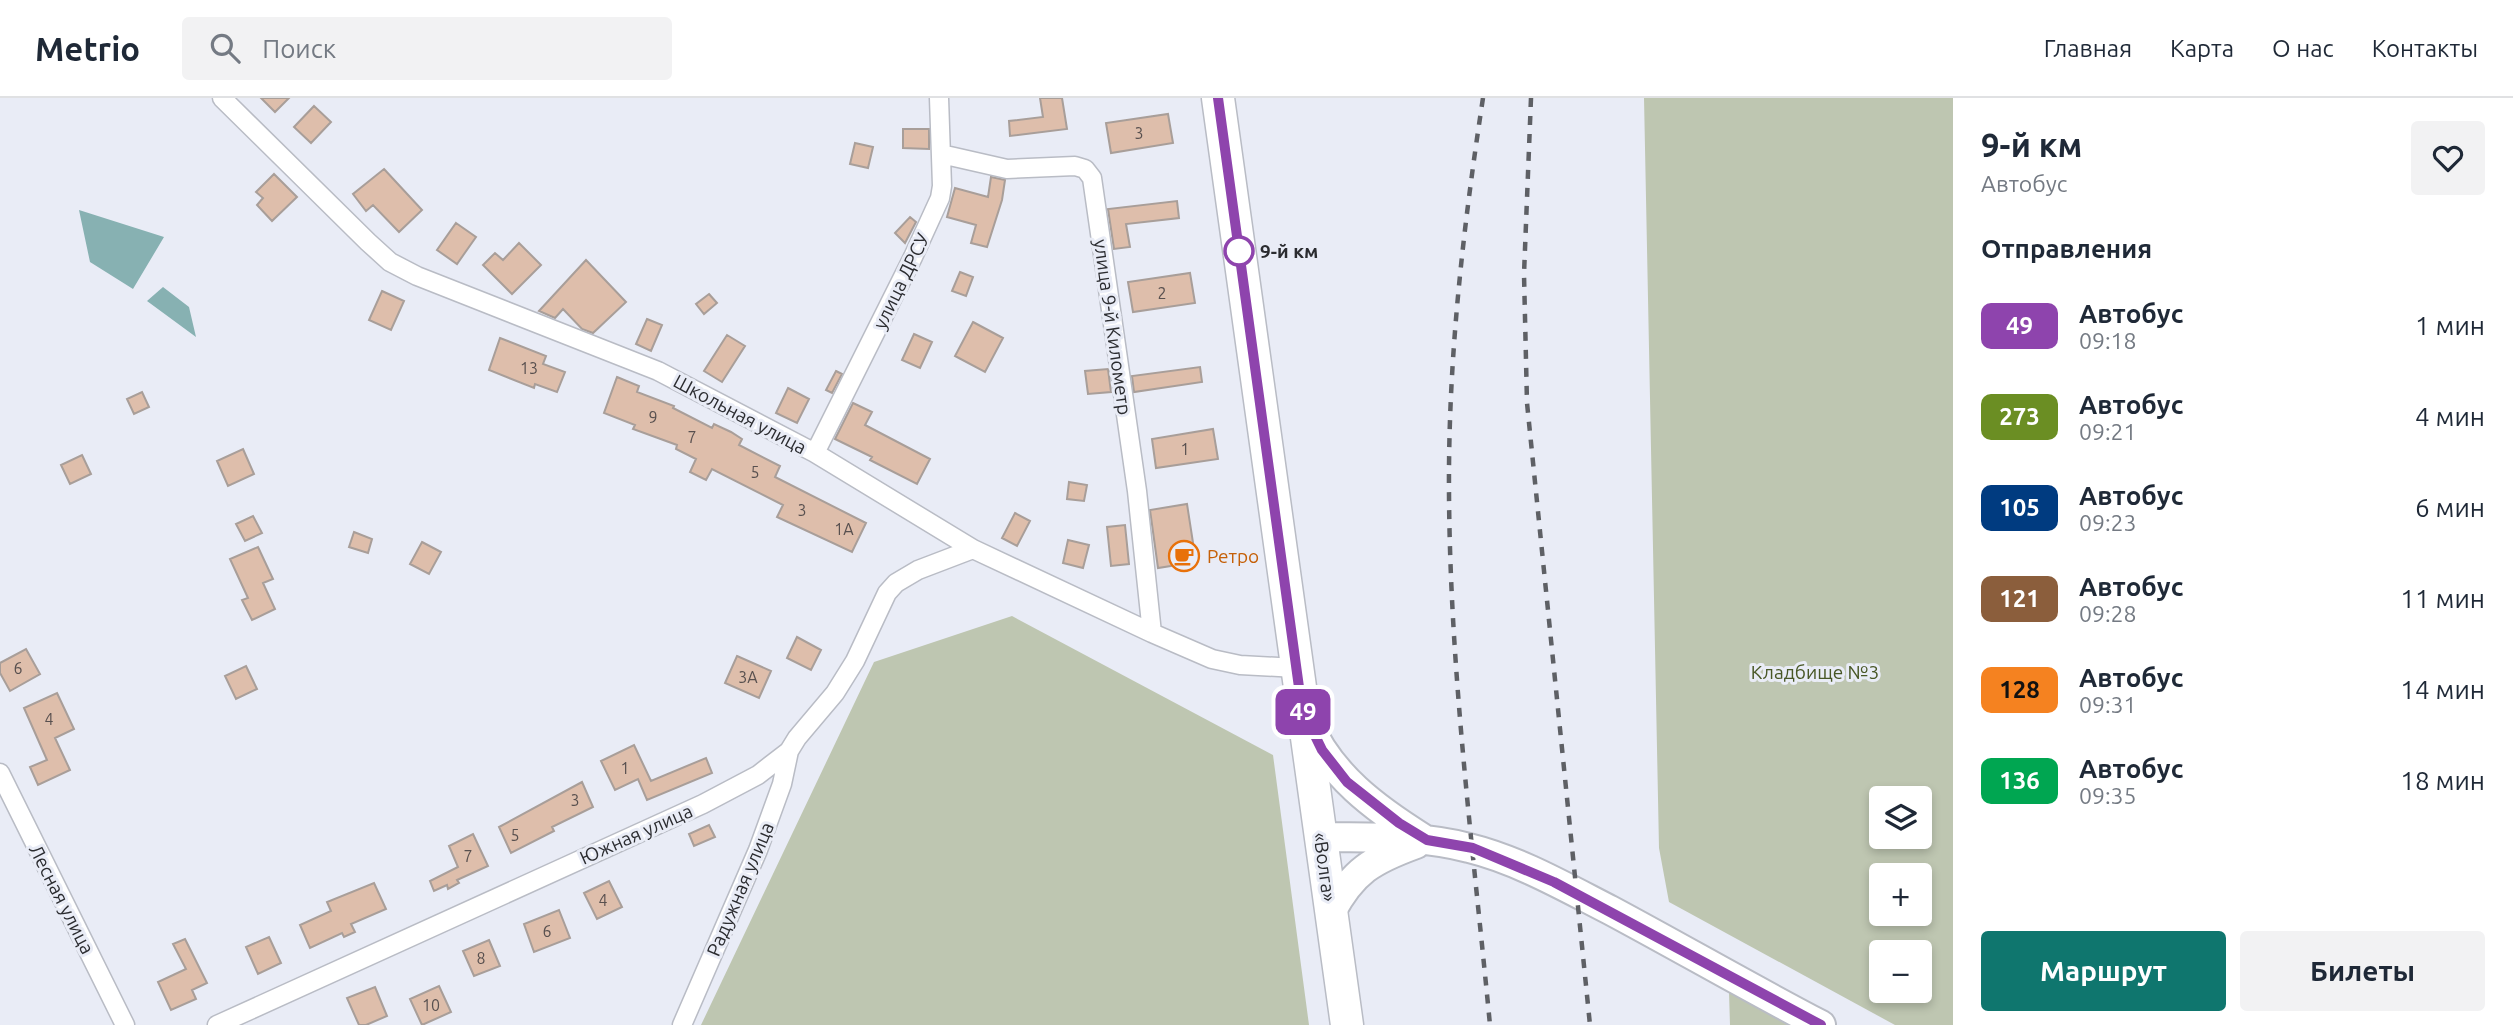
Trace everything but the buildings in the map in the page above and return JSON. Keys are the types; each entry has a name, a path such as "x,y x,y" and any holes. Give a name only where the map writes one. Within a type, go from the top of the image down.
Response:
{"highway":[{"path":"1217,98 1296,668"},
{"name":"«Волга»","path":"1296,668 1347,1025"}],"main road":[{"path":"1302,709 1322,750 1347,782 1399,823 1427,840"},
{"path":"1320,837 1427,840 1473,848 1554,882 1821,1025"},
{"path":"1331,912 1346,885 1358,873 1378,860 1427,840"}],"street":[{"name":"Школьная улица","path":"222,98 390,262 417,276 658,371 815,453 973,549 1153,633 1212,659 1240,665 1296,668"},
{"name":"улица ДРСУ","path":"815,453 940,198 942,186 939,98"},
{"name":"улица 9-й Километр","path":"941,154 1007,169 1075,166 1085,169 1092,178 1137,491 1153,633"},
{"name":"Южная улица","path":"216,1025 703,804 758,775 789,751 835,693 855,661 887,593 896,583 918,570 973,549"},
{"name":"Радужная улица","path":"682,1025 758,850 782,784 789,751"},
{"name":"Лесная улица","path":"0,774 125,1025"}],"green space":[{"name":"Кладбище №3","path":"1644,98 1953,98 1953,1025 1895,1025 1669,902 1659,848"},
{"path":"1012,616 1273,755 1309,1025 701,1025 874,662"},
{"path":"1729,992 1788,1025 1730,1025"}],"shaded area":[{"path":"79,210 164,237 133,289 90,262"},
{"path":"163,287 189,307 196,337 147,301"}],"railway":[{"path":"1483,98 1458,295 1451,394 1449,493 1458,692 1490,1025"},
{"path":"1531,98 1524,274 1527,403 1590,1025"}],"bus line":[{"name":"49","path":"1218,98 1302,709 1322,750 1347,782 1399,823 1427,840 1473,848 1554,882 1821,1025"}],"place":[{"name":"9-й км","path":"1239,251"},
{"name":"Ретро","path":"1184,556"}]}
